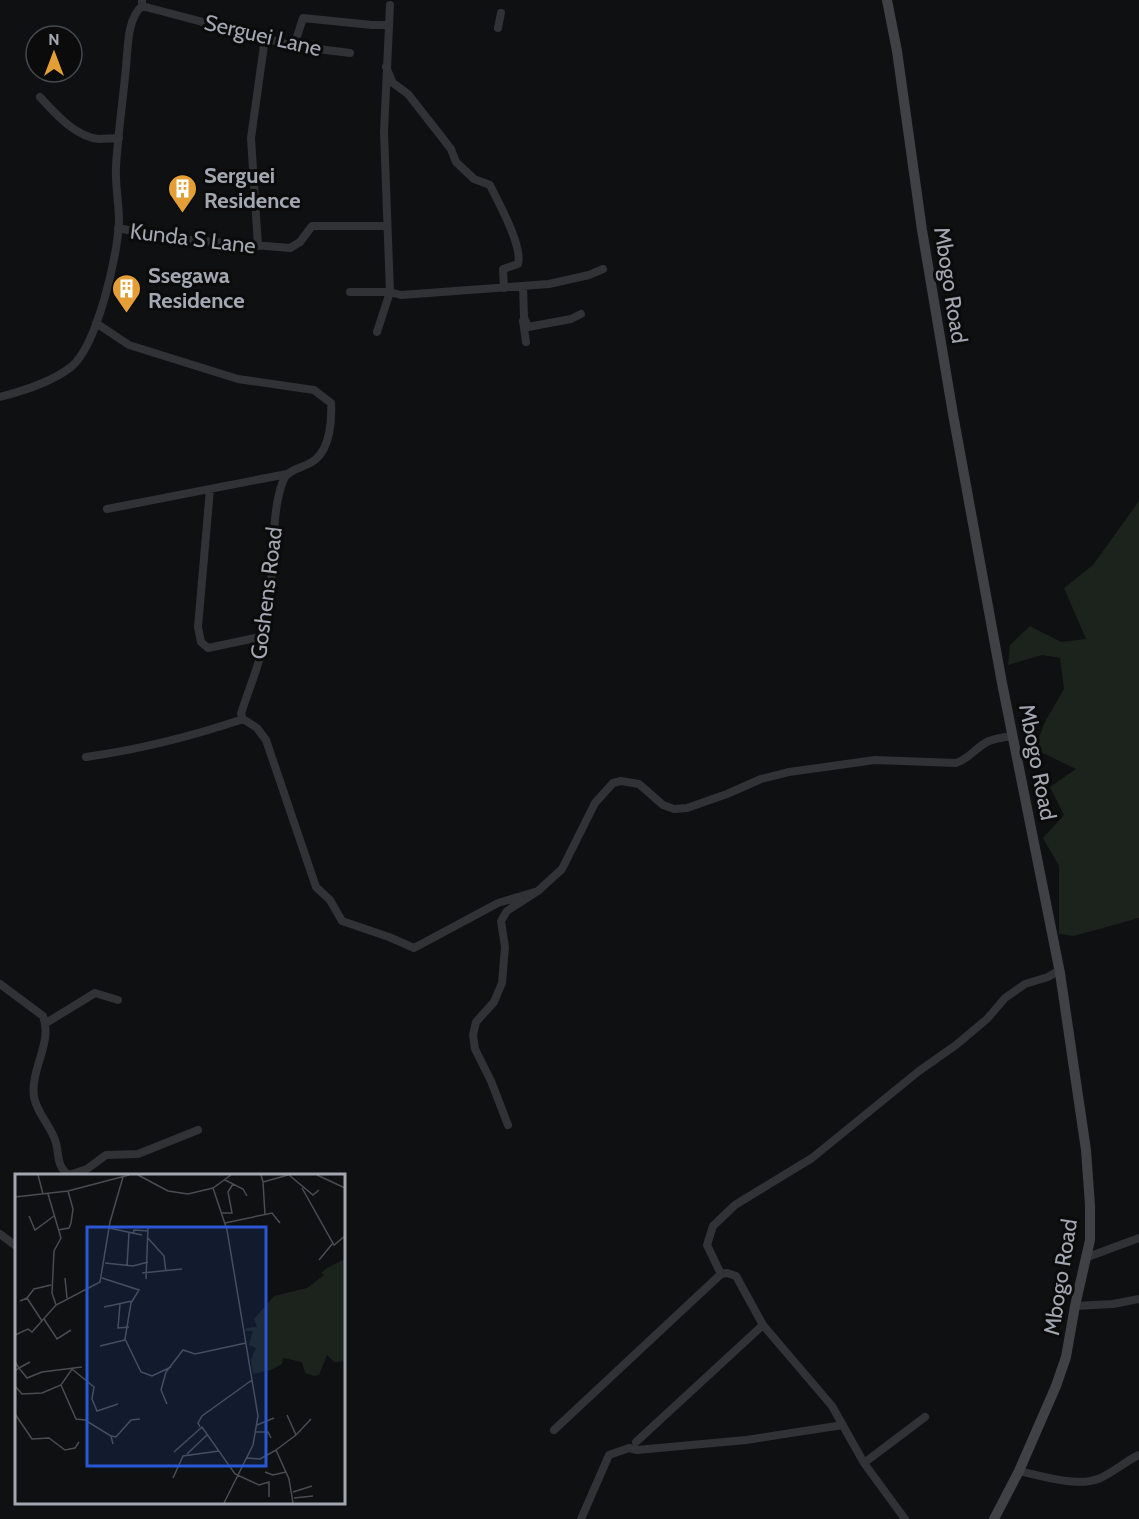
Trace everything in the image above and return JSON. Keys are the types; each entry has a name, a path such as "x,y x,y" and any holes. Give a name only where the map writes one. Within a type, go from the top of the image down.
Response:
{"main road":[{"name":"Mbogo Road","path":"887,0 897,51 922,230 955,424 1013,736 1060,969 1086,1150 1090,1240 1063,1367 1019,1471 994,1519"}],"street":[{"path":"0,398 30,389 71,367 83,352 96,323 112,269 118,228 116,167 129,42 136,12 142,3"},
{"name":"Serguei Lane","path":"142,3 294,46 350,52"},
{"path":"377,332 390,291 384,132 390,5"},
{"path":"498,28 501,13"},
{"path":"294,46 303,18 353,24 389,25"},
{"path":"258,246 251,138 265,38"},
{"path":"386,67 393,83 408,94 452,149 456,162 474,179 490,185 511,232 519,258 518,264 503,269 509,287 523,295 526,342"},
{"path":"40,96 58,116 76,129 97,139 119,138"},
{"name":"Kunda S Lane","path":"118,228 167,238 290,248 300,242 312,226 386,226"},
{"path":"351,291 390,291 401,296 523,286 567,281 603,269"},
{"path":"523,286 528,327 554,320 571,319 581,314"},
{"path":"96,323 129,345 172,360 238,379 314,390 331,403 327,440 321,454 316,460 287,474 107,509"},
{"name":"Goshens Road","path":"243,720 241,714 260,662 265,636 274,525 282,482 287,474"},
{"path":"210,489 198,627 201,642 208,648 265,636"},
{"path":"86,757 138,749 185,738 243,720 257,728 266,740 316,887 330,900 342,921 414,948 498,903 538,891"},
{"path":"508,1125 491,1081 475,1050 473,1035 476,1022 494,1002 502,983 506,947 501,928 503,916 538,891 562,869 595,803 613,783 621,781 639,784 663,805 687,808 761,779 789,772 875,760 956,763 964,761 990,740 1013,736"},
{"path":"721,1274 707,1245 713,1226 735,1205 812,1158 919,1071 956,1045 987,1019 1005,998 1025,984 1048,977 1060,969"},
{"path":"0,984 43,1016 46,1023 45,1042 34,1080 34,1098 56,1141 60,1164 67,1174"},
{"path":"46,1023 95,993 118,1000"},
{"path":"74,1174 87,1169 106,1155 138,1154 198,1130"},
{"path":"0,1234 15,1245"},
{"path":"1085,1258 1139,1238"},
{"path":"554,1430 721,1274 727,1273 736,1276 763,1325 832,1406 864,1463 905,1519"},
{"path":"1075,1306 1113,1304 1139,1299"},
{"path":"636,1442 763,1325"},
{"path":"864,1463 925,1417"},
{"path":"581,1519 609,1455 629,1448 637,1450 746,1440 843,1425"},
{"path":"1019,1471 1074,1481 1087,1481 1098,1479 1139,1455"}],"shaded area":[{"path":"1139,501 1139,918 1074,936 1059,934 1059,866 1043,838 1064,815 1050,787 1076,769 1034,749 1046,720 1064,689 1060,658 1042,655 1008,665 1010,645 1030,626 1061,642 1086,639 1064,588 1093,565"}],"place":[{"name":"Serguei Residence","path":"183,214"},
{"name":"Ssegawa Residence","path":"127,314"}]}
